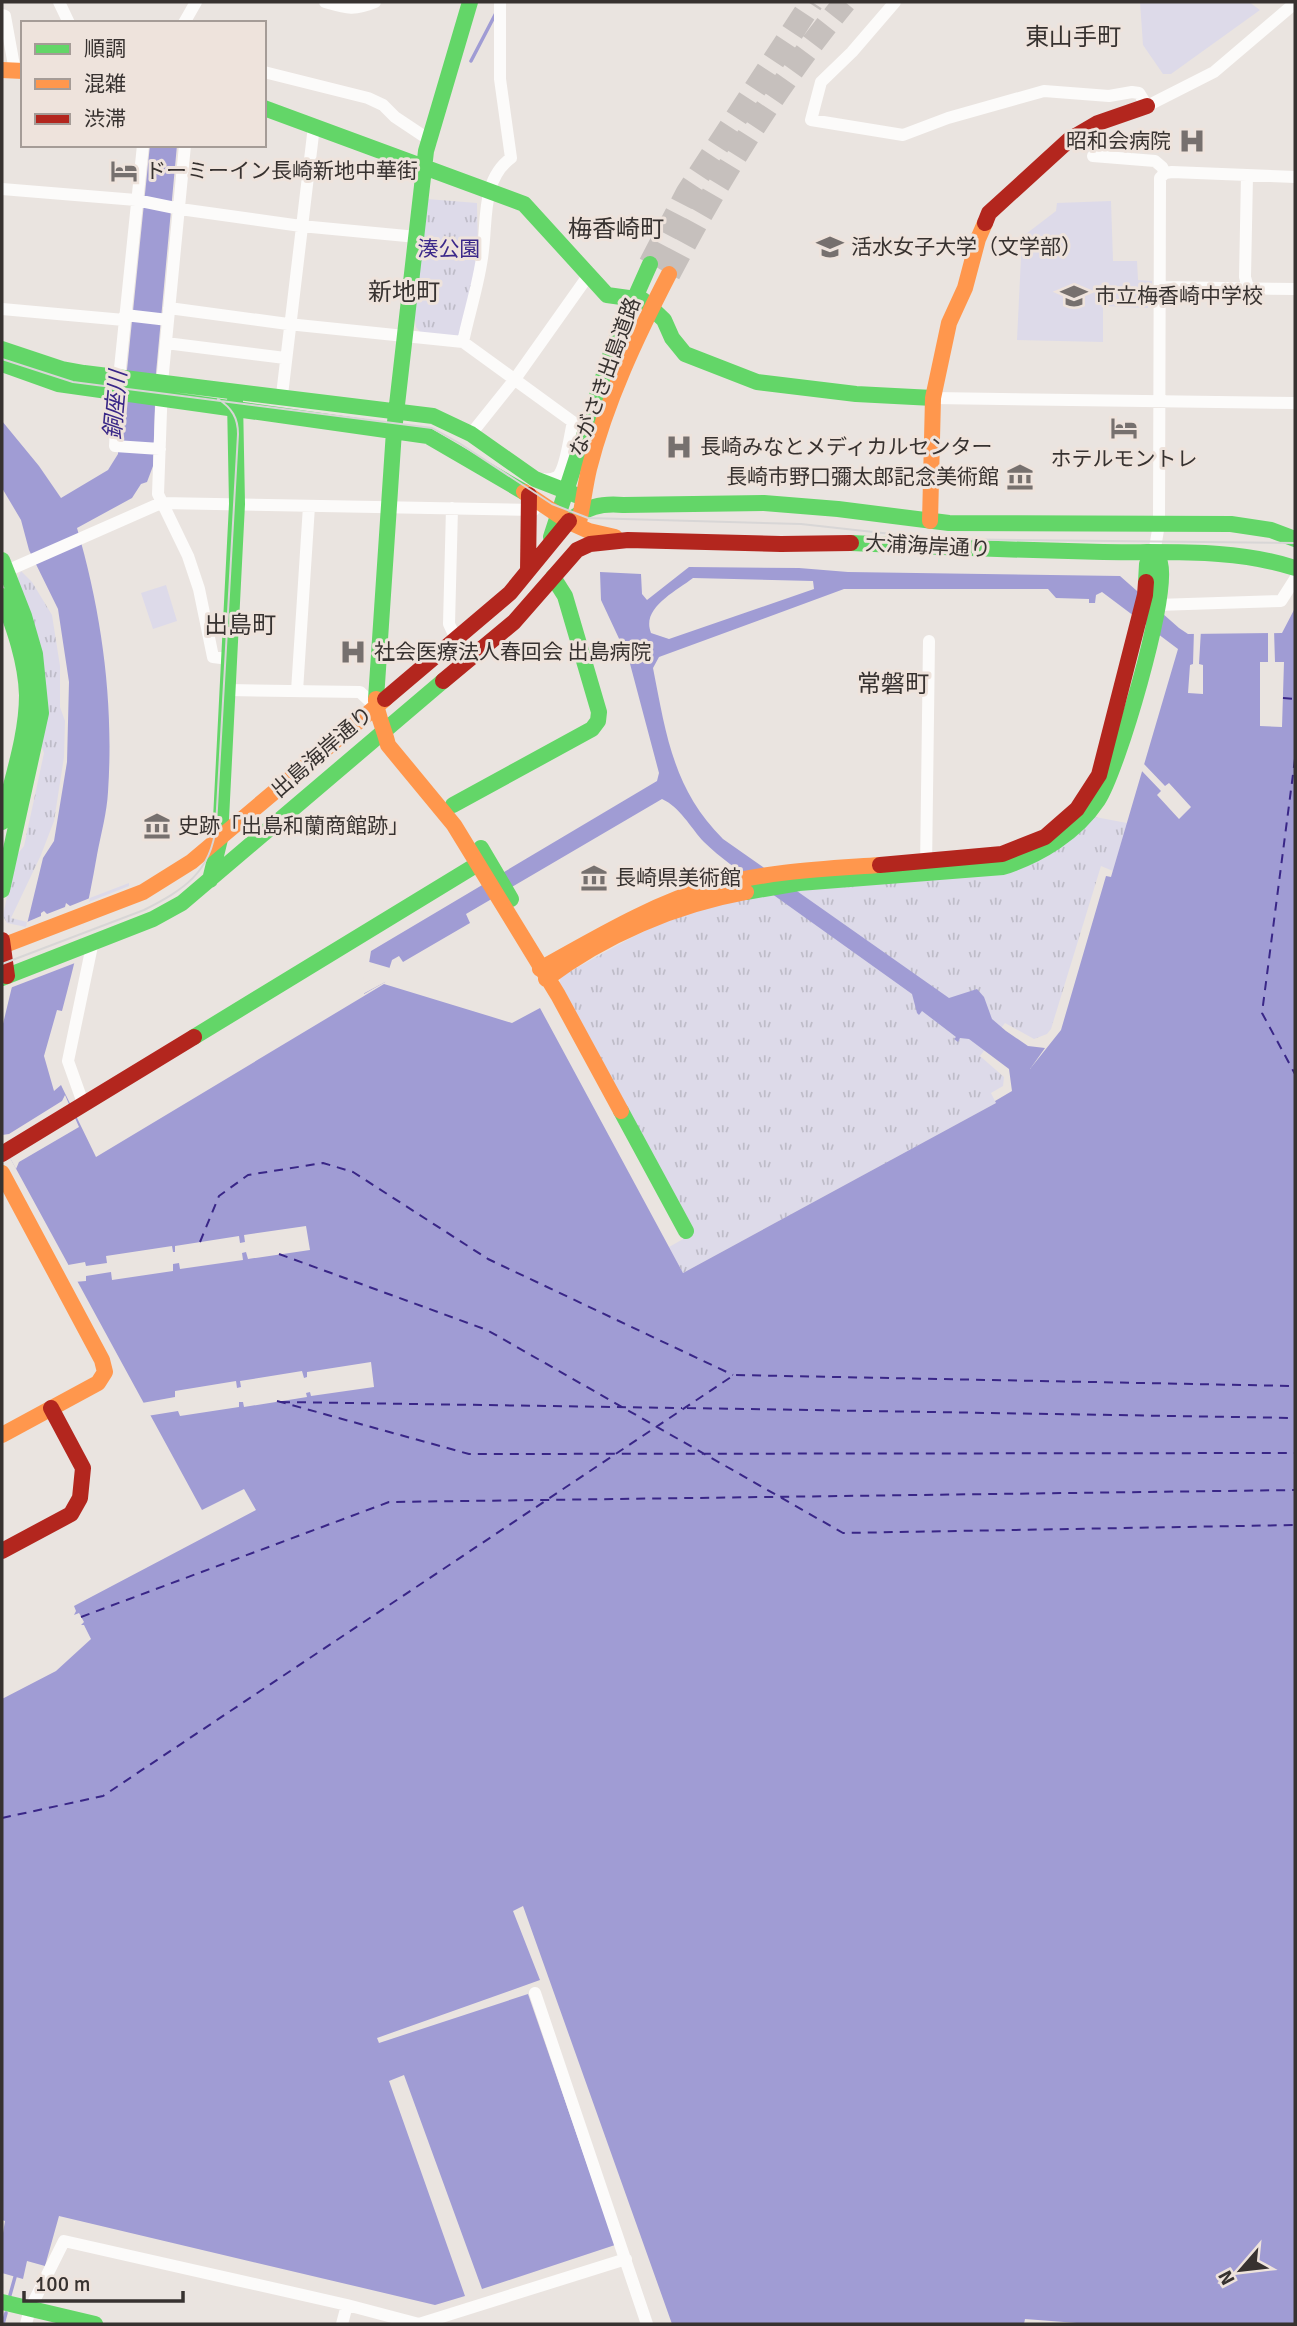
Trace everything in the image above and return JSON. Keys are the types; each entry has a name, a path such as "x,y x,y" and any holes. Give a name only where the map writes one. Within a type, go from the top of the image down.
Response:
{"main road":[{"path":"470,2 426,151 394,431 375,706 385,728 388,746 482,861"},
{"path":"930,521 933,398 949,323 965,288 978,239 989,213 1069,140 1098,123 1147,106"},
{"path":"266,109 524,204 607,295 643,300 664,320 672,338 684,354 757,382 856,394 933,398"},
{"name":"ながさき出島道路","path":"550,541 559,511 581,468 606,365 649,264"},
{"name":"ながさき出島道路","path":"566,562 559,511 581,468 640,329 669,274"},
{"path":"2,349 118,386"},
{"path":"2,365 58,384 162,391 236,390 433,416 471,434 535,479 567,493 528,571"},
{"path":"210,880 220,839 228,690 237,504 236,390"},
{"path":"162,391 235,411 428,436 559,511 628,540"},
{"path":"559,511 604,503 581,468"},
{"name":"大浦海岸通り","path":"604,503 764,503 930,521 1231,524 1271,530 1295,539"},
{"name":"大浦海岸通り","path":"566,562 577,550 590,544 628,540 781,544 832,541 968,549 1223,554 1273,561 1295,568"},
{"name":"出島海岸通り","path":"2,944 159,884 220,839 492,610 517,585 550,541"},
{"path":"546,972 644,922 746,885 793,878 1012,864 1052,845 1085,816 1099,798 1111,774 1161,564 1154,554"},
{"name":"出島海岸通り","path":"7,975 153,919 182,903 385,728 514,622 566,562"},
{"path":"2,890 41,713 41,690 29,629 3,568"},
{"path":"453,805 592,729 598,721 599,712 565,596 553,577"},
{"path":"2,596 16,632 26,691 26,711 2,822"},
{"path":"385,728 453,805 686,1231"},
{"path":"4,1153 482,861"},
{"path":"2,944 7,975"},
{"path":"2,1172 105,1367 104,1376 98,1383 2,1435"},
{"path":"2,1552 71,1514 78,1503 84,1477 83,1468 51,1408"},
{"path":"2,2302 25,2313 95,2324"}],"street":[{"path":"59,2 68,21"},
{"path":"185,21 196,2"},
{"path":"325,2 351,9 359,9 375,2"},
{"path":"463,342 483,250 485,208 502,165 512,158 500,79 500,2"},
{"path":"895,2 852,52 821,82 811,120 903,135 948,118 1044,91 1109,96 1139,93 1147,106 1214,72 1295,3"},
{"path":"2,15 5,16 13,71"},
{"path":"266,72 368,97 431,141"},
{"path":"282,395 288,324 314,126"},
{"path":"118,386 143,147"},
{"path":"185,147 176,208 162,391 158,494 188,556 199,589 213,657 229,659"},
{"path":"1093,156 1155,160 1165,173"},
{"path":"1154,554 1159,524 1160,178 1165,173 1295,177"},
{"path":"1247,177 1245,277 1248,288"},
{"path":"2,189 136,200 301,226 417,237"},
{"path":"471,434 515,379 588,276"},
{"path":"1160,287 1295,289"},
{"path":"2,309 125,317 169,314 463,342 573,422 562,469 557,476 548,480 535,479"},
{"path":"166,343 285,358"},
{"path":"933,398 1295,403"},
{"path":"116,428 115,446 160,449"},
{"path":"3,568 30,561 161,503 559,511"},
{"path":"297,691 309,506"},
{"path":"452,508 449,624 456,639"},
{"path":"1151,600 1281,601 1295,579"},
{"path":"926,868 929,641"},
{"path":"228,690 360,692 375,706"},
{"path":"79,1106 68,1061 93,941"},
{"path":"535,1993 647,2324"},
{"path":"25,2313 64,2241 347,2305 414,2324 626,2259"},
{"path":"342,2324 347,2305"}],"green space":[{"path":"1140,2 1249,2 1260,10 1171,74 1163,74 1143,45"},
{"name":"湊公園","path":"427,199 477,203 478,254 460,336 421,333 416,327 414,314"},
{"path":"1111,201 1113,261 1137,261 1138,280 1152,281 1152,302 1148,302 1148,308 1103,306 1103,342 1017,340 1022,237 1056,211 1057,203"},
{"path":"21,571 32,582 52,615 60,666 60,707 65,721 64,757 54,821 11,918 27,922 129,883 129,886 26,927 7,923 3,916 15,857 24,846 44,753 40,742 17,580"},
{"path":"166,585 177,621 153,629 141,593"},
{"path":"1090,816 1127,823 1113,871 1101,866 1051,1029 1047,1034 1034,1039 1005,1023 980,1056 1004,1077 1003,1086 991,1093 996,1103 683,1273 669,1247 692,1234 560,985 560,977 663,922 706,906 754,895 985,874"}],"shaded area":[{"path":"150,147 177,147 156,373 153,466 147,482 141,484 132,498 77,528 93,593 104,658 109,725 108,792 77,952 62,1011 57,1010 44,1056 54,1091 61,1085 96,1157 384,984 512,1023 540,1008 683,1273 996,1103 995,1101 1012,1091 1009,1069 969,1039 960,1038 958,1042 954,1039 956,1037 922,1011 919,1015 912,994 727,861 704,842 674,807 662,799 466,914 470,923 403,962 399,956 392,960 385,982 364,994 371,951 657,781 659,773 629,660 601,600 600,572 641,574 642,594 647,600 689,567 1120,576 1188,634 1282,633 1295,608 1295,2324 1090,2324 1025,2319 1024,2324 672,2324 523,1906 513,1911 540,1980 377,2038 379,2043 528,1994 615,2245 482,2289 404,2075 389,2081 465,2296 435,2305 59,2216 45,2266 27,2261 23,2279 2,2273 5,2221 2,2220 2,1699 56,1671 91,1639 84,1625 81,1625 84,1622 79,1613 74,1615 74,1606 256,1510 244,1489 202,1510 2,1143 2,1028 43,858 54,841 67,762 69,682 58,609 29,550 21,520 2,488 2,421 61,498 108,470 118,454","holes":["693,578 813,581 814,589 669,639 651,633 649,624 655,608","844,589 1048,589 1056,598 1089,599 1089,603 1095,603 1096,595 1102,592 1178,649 1111,877 1106,876 1061,1030 1030,1069 1045,1048 1028,1046 992,1019 984,997 977,989 949,998 723,839 706,820 682,780 662,716 653,668 659,657"]}],"pier":[{"path":"1194,630 1201,630 1199,664 1203,665 1203,694 1188,693 1190,665 1193,664"},
{"path":"1274,630 1275,662 1284,662 1282,727 1260,726 1260,662 1268,662 1268,631"},
{"path":"1144,764 1165,786 1169,783 1191,807 1179,819 1157,795 1161,791 1140,769"},
{"path":"90,898 75,963 10,988 27,922 41,916 44,911 47,914 65,907 66,903 70,906"},
{"path":"366,961 390,968 387,981 361,995"},
{"path":"65,1095 79,1127 19,1162 16,1169 2,1143 2,1135 9,1134 62,1101"},
{"path":"306,1226 310,1250 248,1259 246,1252 242,1253 243,1260 180,1269 179,1263 173,1264 173,1271 112,1280 111,1272 86,1276 86,1281 74,1282 69,1274 68,1265 85,1262 86,1266 107,1263 106,1256 172,1246 175,1252 175,1246 239,1236 240,1243 245,1242 244,1235"},
{"path":"371,1362 374,1387 311,1396 310,1392 306,1393 307,1397 244,1407 243,1402 239,1402 239,1407 180,1416 178,1411 147,1416 142,1403 175,1397 175,1391 236,1381 237,1388 241,1387 240,1381 302,1371 304,1378 307,1377 307,1372"}],"waterway":[{"path":"471,61 496,13"},
{"path":"10,2295 15,2277"},
{"path":"3,2324 6,2313"}],"ferry route":[{"path":"1283,698 1295,699"},
{"path":"1295,759 1262,1013 1295,1074"},
{"path":"200,1242 219,1196 248,1175 323,1163 353,1172 488,1259 733,1375"},
{"path":"279,1254 487,1330 843,1533 1295,1525"},
{"path":"2,1818 103,1796 734,1375 1295,1386"},
{"path":"277,1401 469,1454 1295,1453"},
{"path":"281,1402 682,1408"},
{"path":"687,1408 1295,1418"},
{"path":"81,1617 389,1502 1295,1490"}],"tunnel":[{"path":"650,264 687,193 812,2"},
{"path":"669,274 750,134 795,66 845,2"}],"tram line":[{"path":"2,359 73,382 432,428 552,504 588,518 801,524 937,539 1295,543"},
{"path":"2,964 144,910 183,887 193,878 208,856 216,826 238,434 233,414 218,399"}],"traffic: fast":[{"path":"376,699 394,431 426,151 470,2"},
{"path":"266,109 524,204 607,295 643,300 664,320 672,338 685,354 757,382 856,394 933,398"},
{"path":"551,537 613,347 650,264"},
{"path":"2,349 62,369 84,373 433,416 471,434 535,479 576,495"},
{"path":"2,364 58,384 428,436 524,492"},
{"path":"210,880 220,839 237,504 235,400"},
{"path":"569,521 588,509 607,505 764,503 949,523 1231,524 1271,530 1295,539"},
{"path":"851,543 1224,554 1295,568"},
{"path":"746,892 799,883 1003,867 1044,849 1068,833 1098,800 1129,720 1157,610 1161,581 1160,563 1154,554 1147,564 1146,582"},
{"path":"2,560 24,616 35,654 41,713 2,890"},
{"path":"453,805 592,729 598,721 599,712 565,596 553,577"},
{"path":"2,596 22,657 27,695 21,743 2,822"},
{"path":"2,978 153,919 182,903 443,681"},
{"path":"481,848 511,899"},
{"path":"194,1037 486,859"},
{"path":"621,1111 686,1231"},
{"path":"2,2302 95,2324"}],"traffic: slow":[{"path":"2,70 21,71"},
{"path":"930,521 933,398 949,323 965,288 985,223"},
{"path":"579,522 589,469 613,394 669,274"},
{"path":"524,492 569,522 589,531 615,537"},
{"path":"376,699 388,745 454,825 558,995 621,1111"},
{"path":"2,946 143,892 191,862 385,699"},
{"path":"540,969 646,912 691,893 734,881 776,874 880,865"},
{"path":"546,979 592,949 641,924 693,905 746,892"},
{"path":"2,1173 102,1360 105,1372 98,1383 2,1435"}],"traffic: jam":[{"path":"985,223 989,213 1069,140 1098,123 1147,106"},
{"path":"528,571 529,495"},
{"path":"385,699 510,593 569,521"},
{"path":"443,681 514,622 577,550 590,544 628,540 851,543"},
{"path":"880,865 1002,854 1045,837 1077,809 1099,775 1145,595 1146,582"},
{"path":"2,940 7,976"},
{"path":"2,1154 194,1037"},
{"path":"2,1551 71,1514 80,1498 83,1468 51,1408"}],"place":[{"name":"昭和会病院","path":"1192,141"},
{"name":"ドーミーイン長崎新地中華街","path":"124,171"},
{"name":"活水女子大学（文学部）","path":"830,247"},
{"name":"市立梅香崎中学校","path":"1074,296"},
{"name":"ホテルモントレ","path":"1124,428"},
{"name":"長崎みなとメディカルセンター","path":"679,447"},
{"name":"長崎市野口彌太郎記念美術館","path":"1020,477"},
{"name":"社会医療法人春回会 出島病院","path":"353,652"},
{"name":"史跡「出島和蘭商館跡」","path":"157,826"},
{"name":"長崎県美術館","path":"594,878"}],"district":[{"name":"東山手町","path":"1073,37"},
{"name":"梅香崎町","path":"616,229"},
{"name":"新地町","path":"404,292"},
{"name":"出島町","path":"240,625"},
{"name":"常磐町","path":"893,684"}],"water label":[{"name":"銅座川","path":"115,405"}]}
